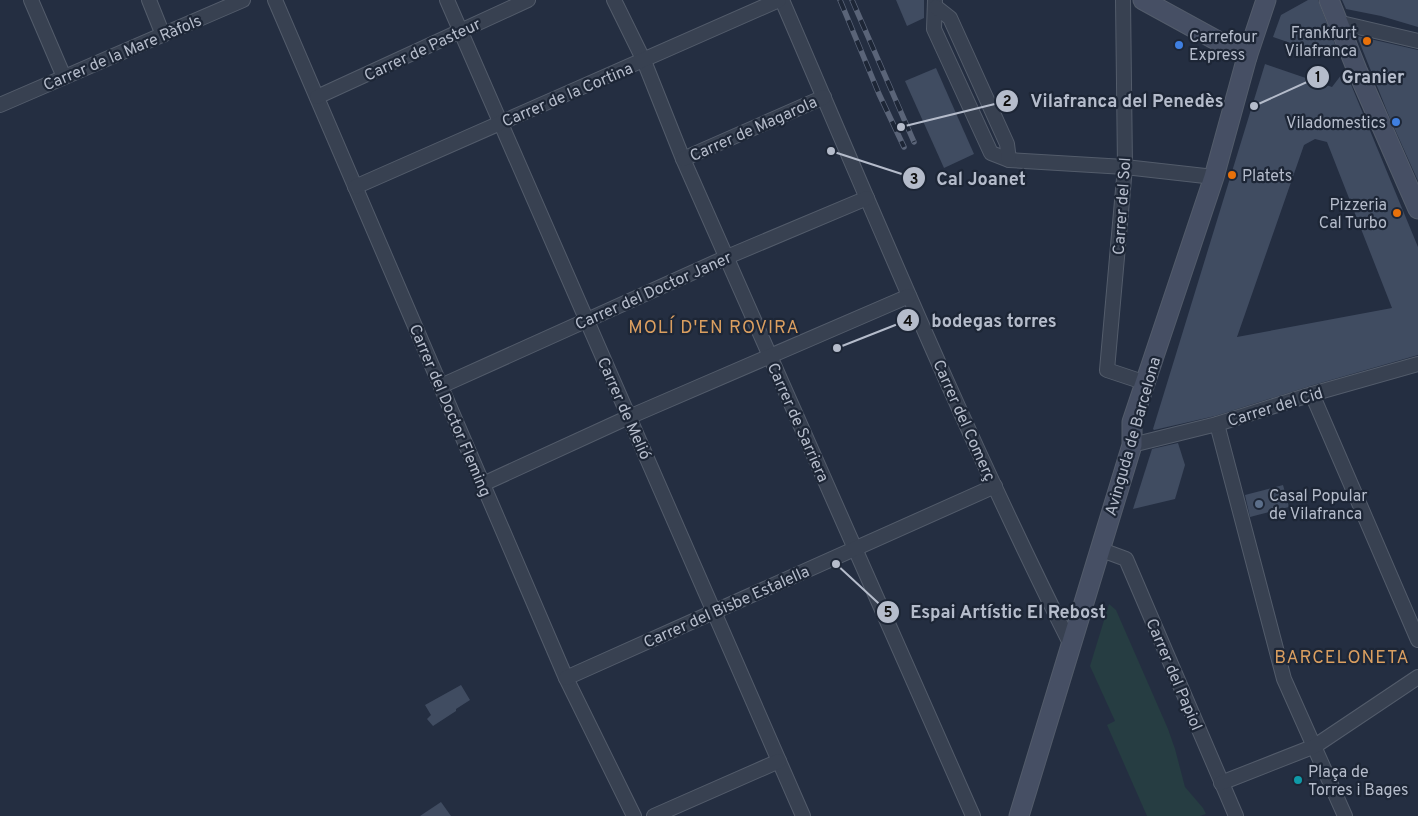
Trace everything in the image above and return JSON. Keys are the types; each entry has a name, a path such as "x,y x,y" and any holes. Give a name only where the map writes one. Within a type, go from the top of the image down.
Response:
{"street":[{"path":"30,0 64,77"},
{"path":"149,0 163,34"},
{"name":"Carrer de la Mare Ràfols","path":"0,105 243,0"},
{"name":"Carrer del Doctor Fleming","path":"275,0 566,678 634,816"},
{"name":"Carrer de Melió","path":"447,0 803,816"},
{"name":"Carrer de Pasteur","path":"317,97 528,0"},
{"name":"Carrer de Sarriera","path":"614,0 644,61 726,257 973,816"},
{"name":"Carrer de la Cortina","path":"355,187 780,0"},
{"name":"Carrer del Comerç","path":"780,0 824,97 909,296 995,486 1071,645"},
{"name":"Carrer del Sol","path":"1123,0 1125,167 1107,370 1146,382"},
{"path":"1143,0 1247,57"},
{"name":"Avinguda de Barcelona","path":"1019,816 1132,445 1132,422 1214,177 1247,57 1266,0"},
{"path":"1329,0 1418,209"},
{"path":"935,4 950,18 1007,144 1010,160"},
{"path":"935,4 934,29 991,153 1010,160 1125,167 1214,177"},
{"path":"1337,22 1418,41"},
{"name":"Carrer de Magarola","path":"684,159 824,97"},
{"name":"Carrer del Doctor Janer","path":"440,386 726,257 867,198"},
{"path":"482,484 629,417 909,296"},
{"name":"Carrer del Cid","path":"1132,445 1218,424 1312,394 1418,364"},
{"path":"1312,394 1418,640"},
{"path":"1218,424 1284,679 1345,816"},
{"name":"Carrer del Bisbe Estalella","path":"566,678 995,486"},
{"name":"Carrer del Papiol","path":"1099,549 1126,558 1236,816"},
{"path":"1221,783 1315,746 1418,677"},
{"path":"654,816 779,761"}],"green space":[{"path":"1109,604 1116,610 1168,729 1185,787 1206,814 1200,816 1147,816 1107,725 1115,721 1090,666"}],"building":[{"path":"896,0 924,0 924,18 907,26"},
{"path":"1308,0 1318,0 1338,52 1332,49 1329,56 1273,37 1281,15"},
{"path":"1342,0 1418,0 1418,27 1381,16 1346,9"},
{"path":"1357,36 1418,50 1418,181 1389,116"},
{"path":"1265,64 1332,87 1345,70 1418,247 1418,355 1215,416 1153,429","holes":["1315,139 1327,142 1392,308 1237,337 1304,145"]},
{"path":"936,68 974,154 944,168 905,81"},
{"path":"1178,443 1185,465 1175,499 1133,509 1152,449"},
{"path":"1283,485 1289,507 1250,517 1245,495"},
{"path":"461,685 470,700 433,726 427,719 431,715 425,705"},
{"path":"441,802 451,816 420,816"}],"railway":[{"path":"840,0 879,94 904,147"},
{"path":"852,0 914,142"}],"place":[{"name":"Frankfurt Vilafranca","path":"1367,41"},
{"name":"Carrefour Express","path":"1179,45"},
{"name":"Granier","path":"1254,106"},
{"name":"Viladomestics","path":"1396,122"},
{"name":"Vilafranca del Penedès","path":"901,127"},
{"name":"Cal Joanet","path":"831,151"},
{"name":"Platets","path":"1232,175"},
{"name":"Pizzeria Cal Turbo","path":"1397,213"},
{"name":"bodegas torres","path":"837,348"},
{"name":"Casal Popular de Vilafranca","path":"1259,504"},
{"name":"Espai Artístic El Rebost","path":"836,564"},
{"name":"Plaça de Torres i Bages","path":"1298,780"}],"district":[{"name":"MOLÍ D'EN ROVIRA","path":"714,327"},
{"name":"BARCELONETA","path":"1342,657"}]}
